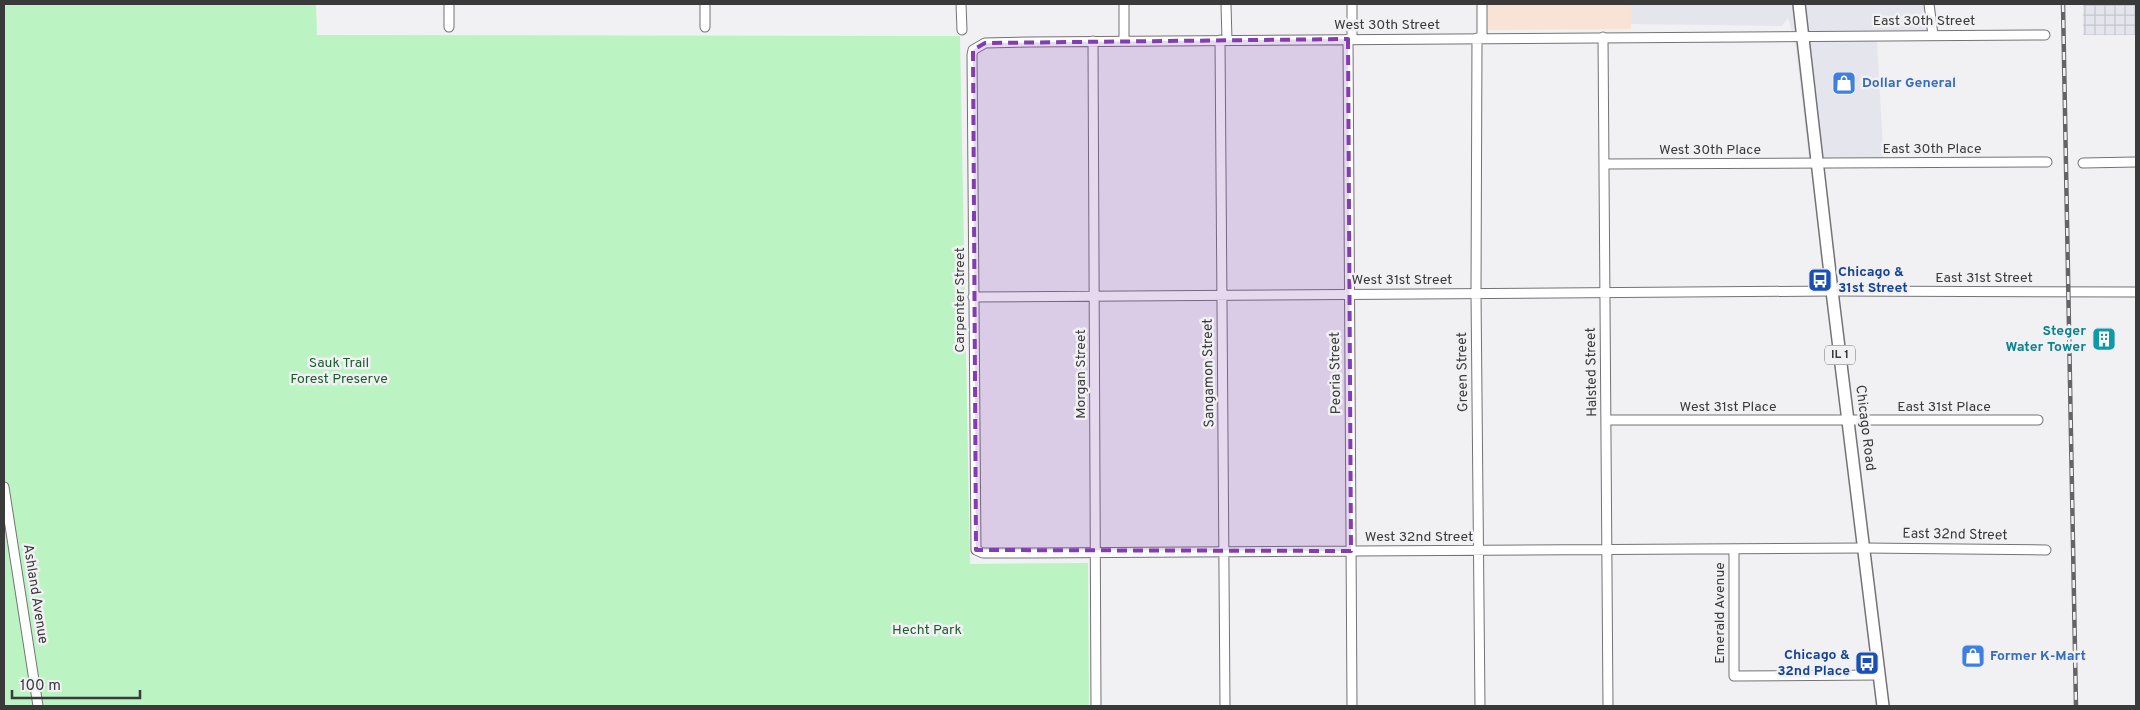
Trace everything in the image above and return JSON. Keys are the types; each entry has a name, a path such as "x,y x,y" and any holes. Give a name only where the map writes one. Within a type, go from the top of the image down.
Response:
{"main road":[{"name":"Chicago Road","path":"1799,4 1883,706"}],"street":[{"path":"449,4 449,26"},
{"path":"705,4 705,26"},
{"path":"962,4 962,30"},
{"path":"1124,4 1124,41"},
{"name":"Sangamon Street","path":"1225,706 1222,295 1224,40 1226,4"},
{"name":"Peoria Street","path":"1352,4 1350,39 1349,294 1352,706"},
{"name":"Green Street","path":"1480,706 1476,294 1479,38 1482,4"},
{"path":"1929,4 1932,35"},
{"name":"East 30th Street","path":"1803,36 2045,35"},
{"name":"West 30th Street","path":"973,50 985,43 1093,41 1803,36"},
{"name":"Halsted Street","path":"1603,37 1608,706"},
{"name":"Morgan Street","path":"1093,41 1096,706"},
{"name":"Carpenter Street","path":"973,50 976,550"},
{"name":"East 30th Place","path":"1818,163 2047,162"},
{"path":"2083,162 2136,162"},
{"name":"West 30th Place","path":"1604,164 1818,163"},
{"name":"West 31st Street","path":"973,297 1832,291"},
{"name":"East 31st Street","path":"1832,291 2136,292"},
{"name":"West 31st Place","path":"1606,420 1849,421"},
{"name":"East 31st Place","path":"1849,421 2038,420"},
{"name":"Ashland Avenue","path":"4,486 38,706"},
{"name":"West 32nd Street","path":"976,550 983,553 1864,548"},
{"name":"East 32nd Street","path":"1864,548 2046,550"},
{"name":"Emerald Avenue","path":"1734,549 1734,676 1879,676"}],"highlighted area":[{"path":"1348,39 1351,551 976,550 973,50 985,43"}],"shaded area":[{"path":"1486,4 1631,4 1631,29 1486,30"},
{"path":"1631,4 1935,4 1940,41 1877,41 1884,167 1810,167 1795,42 1788,18 1782,26 1631,24"},
{"path":"2083,4 2136,4 2136,35 2083,35"}],"green space":[{"name":"Sauk Trail Forest Preserve","path":"4,4 316,4 317,35 960,36 970,564 1088,563 1089,706 4,706"}],"railway":[{"path":"2063,4 2076,706"}],"place":[{"name":"Dollar General","path":"1844,83"},
{"name":"Chicago & 31st Street","path":"1820,280"},
{"name":"Steger Water Tower","path":"2104,339"},
{"name":"Former K-Mart","path":"1973,656"},
{"name":"Chicago & 32nd Place","path":"1867,663"}],"park label":[{"name":"Hecht Park","path":"927,630"}]}
